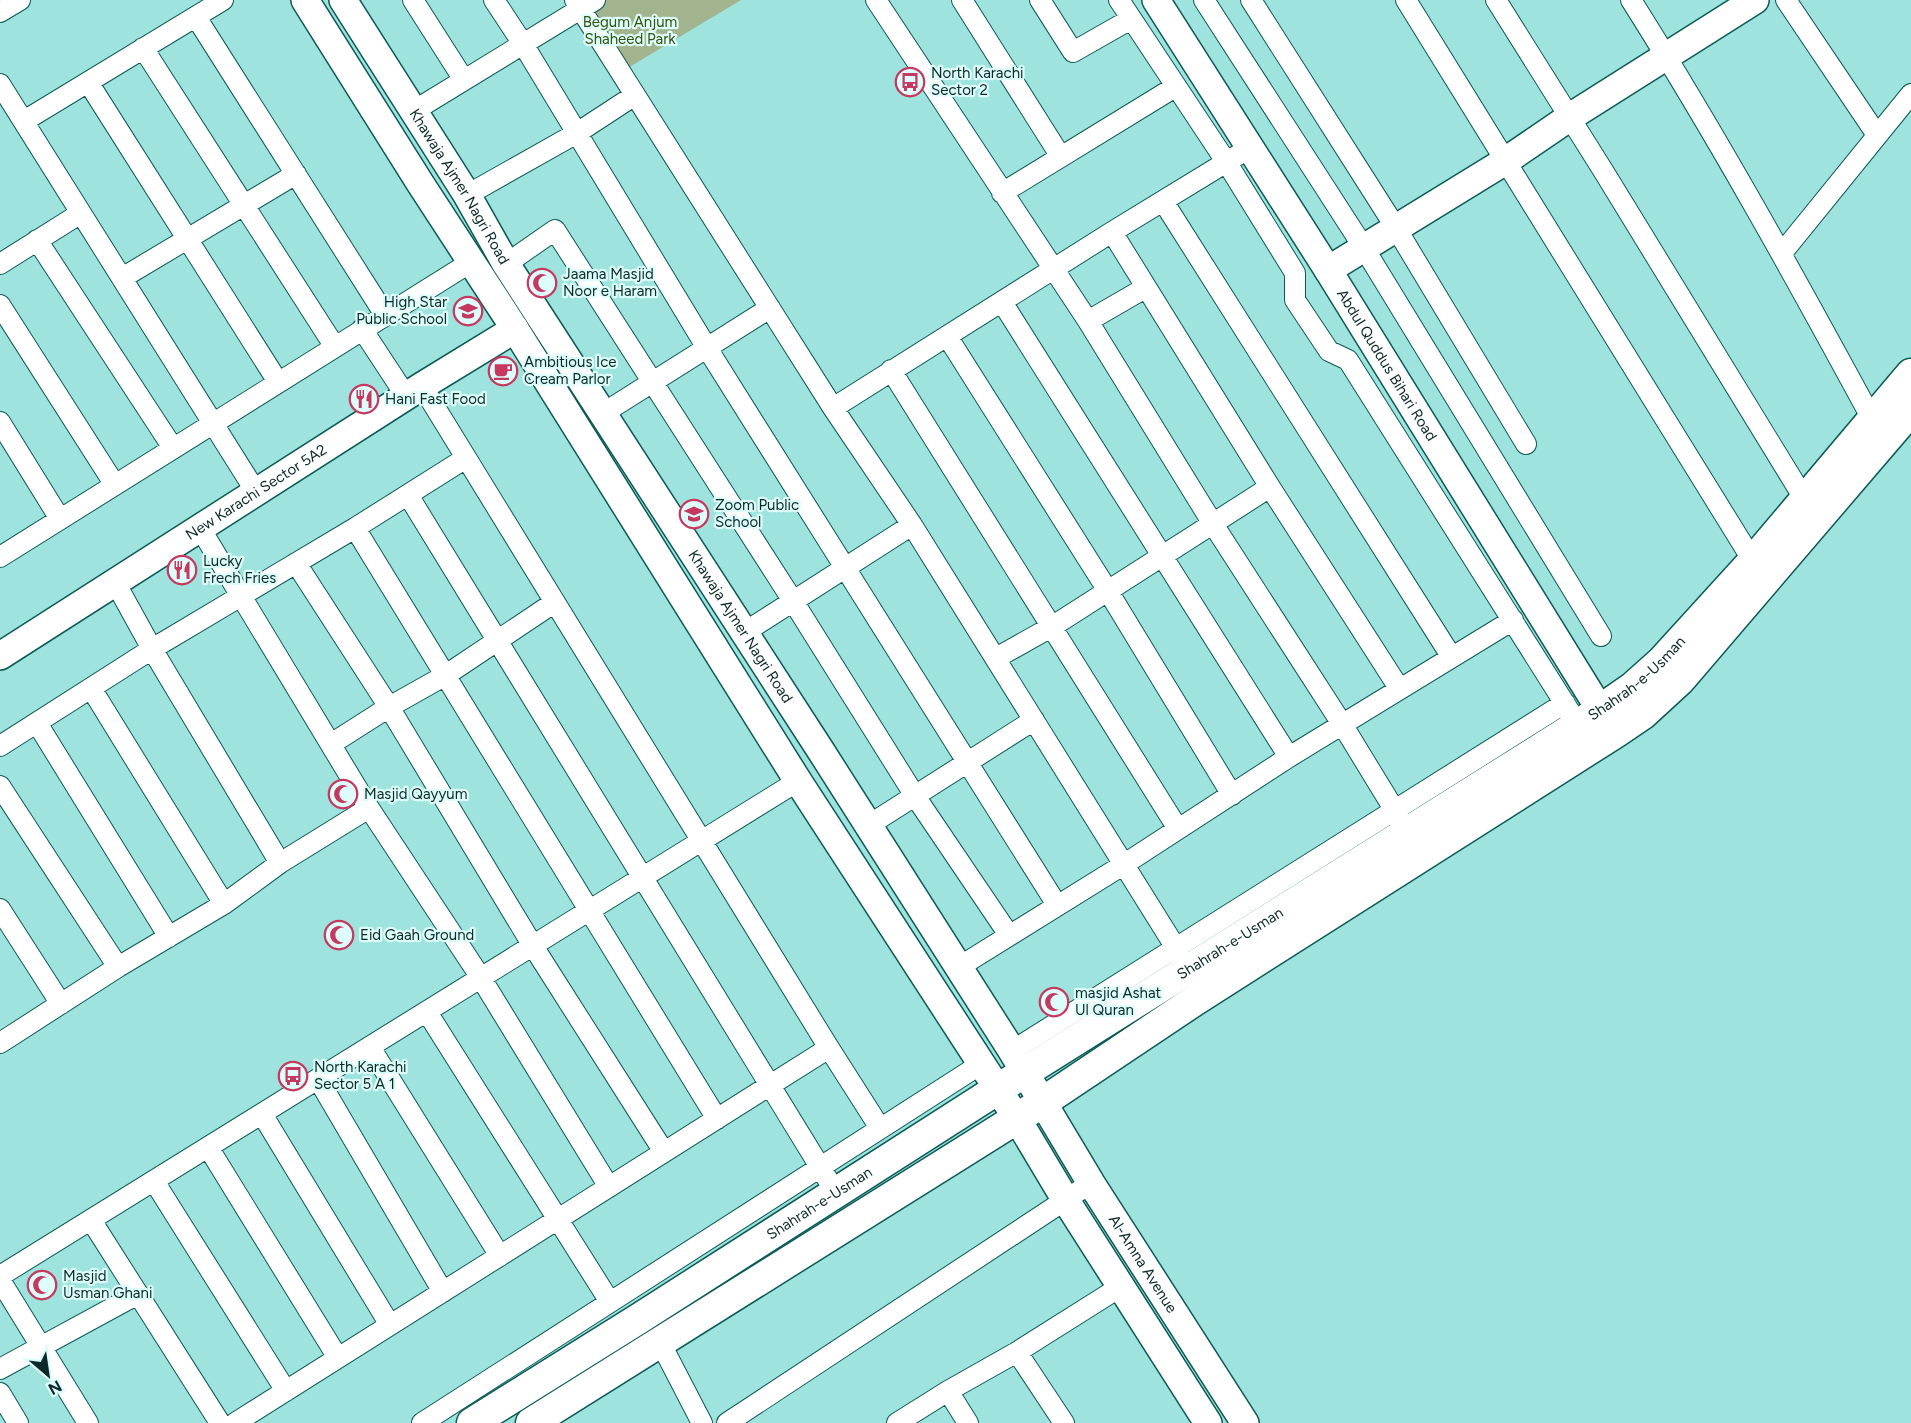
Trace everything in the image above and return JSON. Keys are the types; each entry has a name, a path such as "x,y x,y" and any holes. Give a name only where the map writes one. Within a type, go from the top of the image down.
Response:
{"main road":[{"name":"Khawaja Ajmer Nagri Road","path":"305,0 515,329 798,781 1016,1117 1120,1287 1208,1423"},
{"name":"Khawaja Ajmer Nagri Road","path":"343,0 412,112 467,195 506,264 745,632 1043,1102"},
{"name":"Abdul Quddus Bihari Road","path":"1156,0 1238,155 1328,270 1470,497 1590,724"},
{"path":"1328,270 1507,160 1570,117 1755,0"},
{"path":"420,183 447,166"},
{"name":"New Karachi Sector 5A2","path":"0,656 515,329"},
{"name":"Shahrah-e-Usman","path":"531,1423 1043,1102 1197,999 1590,724 1661,662 1753,561 1911,374"},
{"name":"Shahrah-e-Usman","path":"472,1423 998,1089 1018,1062 1401,820 1590,724 1643,714 1680,680 1911,410"},
{"path":"641,529 665,512"},
{"path":"863,879 891,861"},
{"name":"Al-Amna Avenue","path":"1043,1102 1091,1183 1245,1423"}],"street":[{"path":"0,12 20,0"},
{"path":"24,121 222,0"},
{"path":"413,0 464,80"},
{"path":"494,0 707,348 1057,905"},
{"path":"876,0 1088,321 1213,524 1401,820"},
{"path":"962,0 1061,157"},
{"path":"1040,0 1074,52 1131,19"},
{"path":"1119,0 1175,87 1238,155 1295,273 1295,300 1329,351 1348,360 1513,620 1590,724"},
{"path":"1204,0 1364,248 1601,636"},
{"path":"1251,0 1396,228 1526,444"},
{"path":"1406,0 1753,561"},
{"path":"1496,0 1805,500"},
{"path":"1631,0 1667,56 1782,253 1872,419"},
{"path":"1786,0 1877,135"},
{"path":"412,112 523,44 584,3 635,95 833,408 912,525 1182,958"},
{"path":"196,16 385,315"},
{"path":"143,48 334,346"},
{"path":"88,81 278,382"},
{"path":"0,84 256,492"},
{"path":"1002,193 1175,87"},
{"path":"1782,253 1911,94"},
{"path":"467,195 577,133 635,95"},
{"path":"833,408 1238,155"},
{"path":"122,278 296,174"},
{"path":"1163,201 1451,656"},
{"path":"0,264 81,213"},
{"path":"506,264 555,230 915,796 1009,935"},
{"path":"1112,232 1270,488 1399,688"},
{"path":"37,240 172,448"},
{"path":"2,552 60,519 471,262"},
{"path":"1088,321 1145,288"},
{"path":"1002,302 1290,757"},
{"path":"0,305 115,484"},
{"path":"602,414 770,309"},
{"path":"362,329 466,458 880,1128"},
{"path":"947,336 1108,591 1232,795"},
{"path":"891,370 1178,829"},
{"path":"0,422 60,519"},
{"path":"0,746 152,649 355,528 466,458"},
{"path":"996,658 1053,626 1270,488"},
{"path":"408,495 836,1193"},
{"path":"745,632 912,525"},
{"path":"200,528 369,808 481,978 609,1187"},
{"path":"355,528 717,1119"},
{"path":"296,563 389,707 533,946 664,1152"},
{"path":"115,582 152,649 280,863"},
{"path":"331,744 389,707 446,675 555,602"},
{"path":"959,967 1399,688 1513,620"},
{"path":"91,688 224,904"},
{"path":"868,825 1034,720"},
{"path":"37,723 169,937"},
{"path":"88,1423 0,1278 798,781"},
{"path":"0,786 118,967"},
{"path":"2,1038 224,904 280,863 369,808"},
{"path":"0,909 61,1004"},
{"path":"427,1012 610,1302"},
{"path":"370,1047 500,1256"},
{"path":"235,1423 829,1048"},
{"path":"422,1423 981,1064"},
{"path":"318,1079 443,1292"},
{"path":"262,1114 390,1325"},
{"path":"208,1148 338,1358"},
{"path":"154,1181 286,1391"},
{"path":"727,1423 1091,1183"},
{"path":"91,1220 220,1423"},
{"path":"897,1423 1017,1352 1120,1287"},
{"path":"0,1369 138,1294"},
{"path":"660,1342 702,1423"},
{"path":"1017,1352 1064,1423"},
{"path":"948,1391 968,1423"},
{"path":"0,1393 18,1423"}],"green space":[{"name":"Begum Anjum Shaheed Park","path":"595,0 741,0 621,72 581,9"}],"place":[{"name":"North Karachi Sector 2","path":"910,82"},
{"name":"Jaama Masjid Noor e Haram","path":"542,283"},
{"name":"High Star Public School","path":"468,311"},
{"name":"Ambitious Ice Cream Parlor","path":"503,371"},
{"name":"Hani Fast Food","path":"364,399"},
{"name":"Zoom Public School","path":"694,514"},
{"name":"Lucky Frech Fries","path":"182,570"},
{"name":"Masjid Qayyum","path":"343,794"},
{"name":"Eid Gaah Ground","path":"339,935"},
{"name":"masjid Ashat Ul Quran","path":"1054,1002"},
{"name":"North Karachi Sector 5 A 1","path":"293,1076"},
{"name":"Masjid Usman Ghani","path":"42,1285"}]}
